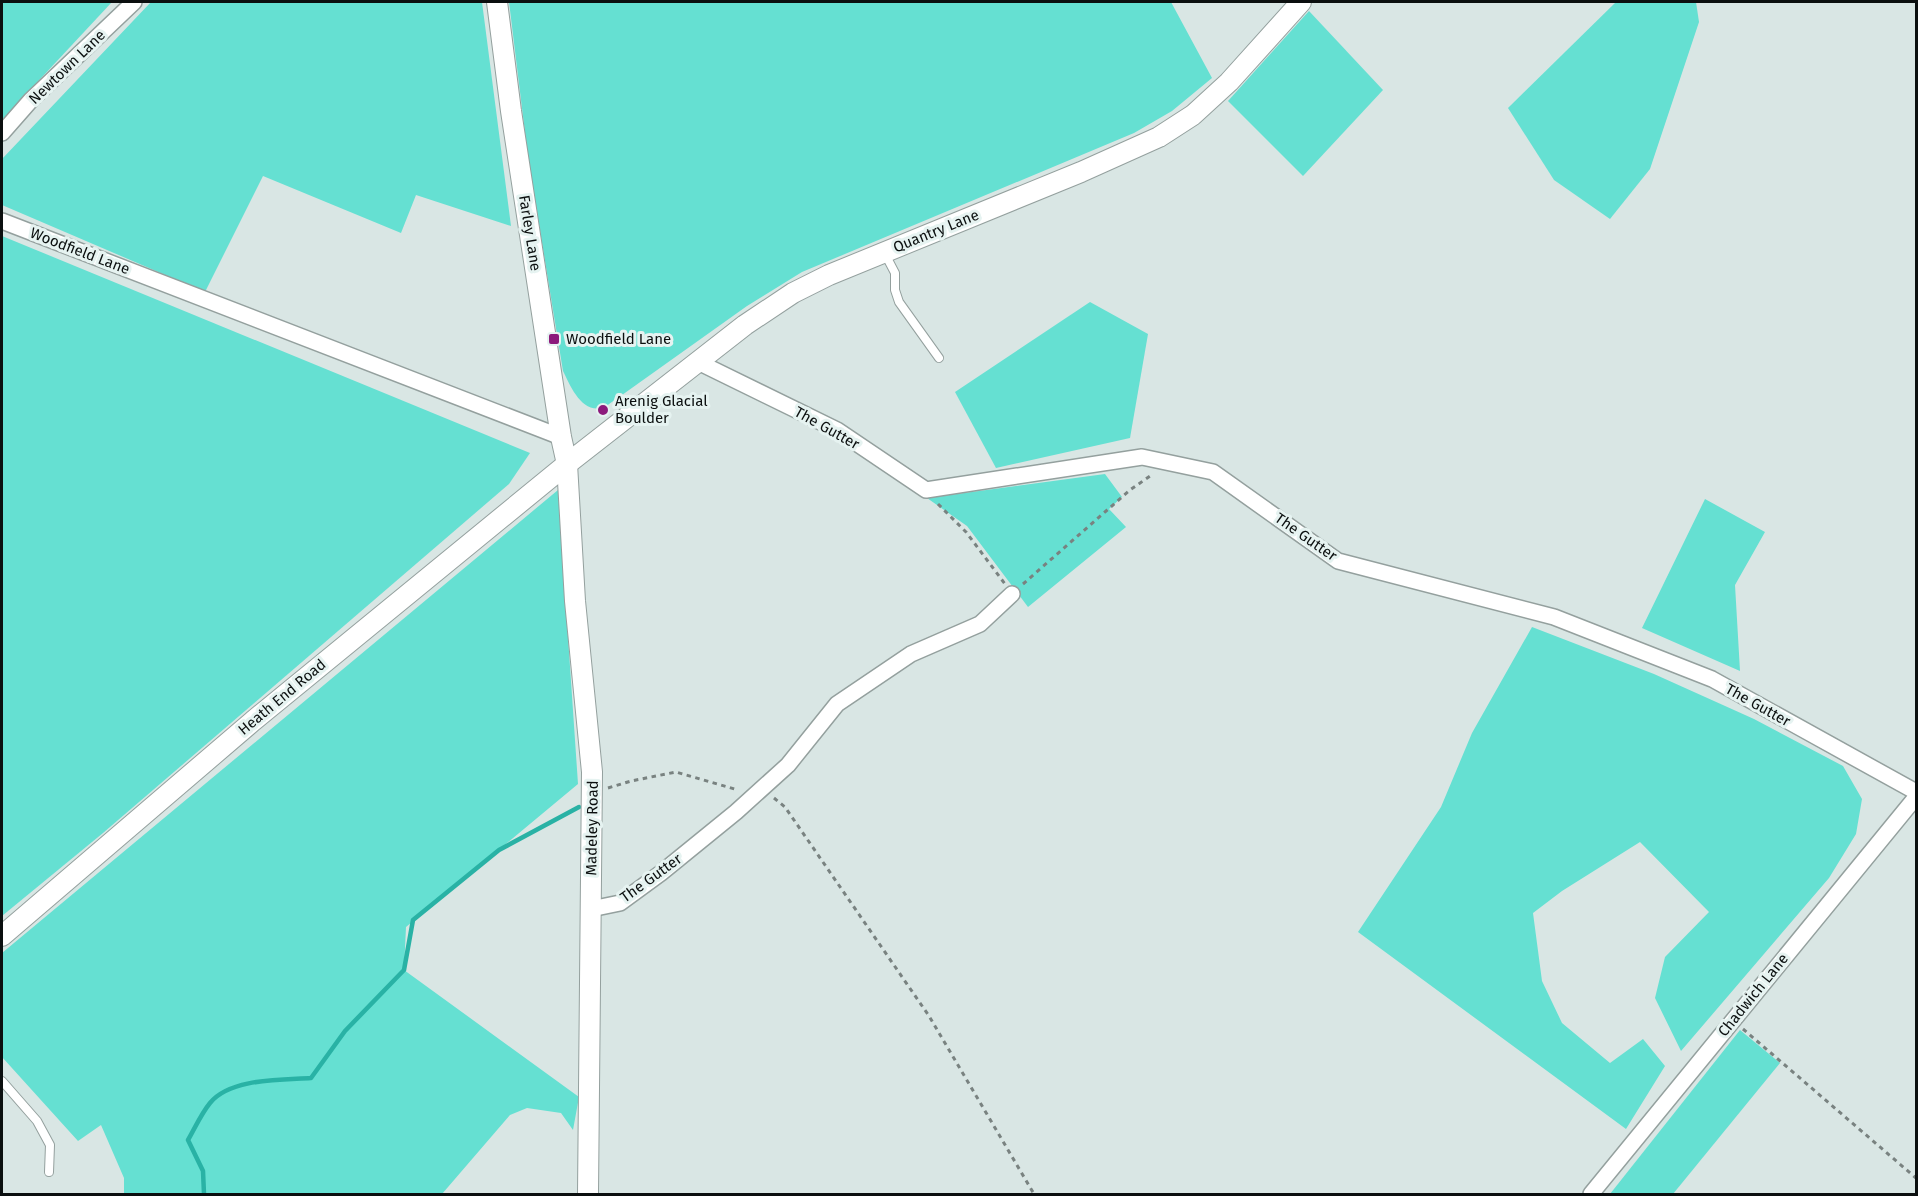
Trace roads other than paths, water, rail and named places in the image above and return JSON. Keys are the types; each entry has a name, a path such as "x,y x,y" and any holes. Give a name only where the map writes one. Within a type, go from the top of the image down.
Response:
{"street":[{"name":"Newtown Lane","path":"2,133 31,100 134,2"},
{"name":"Farley Lane","path":"497,2 511,111 567,464"},
{"name":"Quantry Lane","path":"567,464 745,325 793,293 830,275 1081,172 1159,137 1193,115 1229,82 1301,2"},
{"name":"Woodfield Lane","path":"2,221 561,436"},
{"name":"The Gutter","path":"698,362 837,430 926,490 1142,458 1213,472 1338,561 1554,617 1712,679 1917,794"},
{"name":"Madeley Road","path":"567,464 575,601 592,772 588,1194"},
{"name":"Heath End Road","path":"2,936 262,713 567,464"},
{"name":"The Gutter","path":"591,909 620,903 736,812 788,765 837,704 911,654 980,624 1012,594"},
{"name":"Chadwich Lane","path":"1591,1194 1917,794"}],"lane":[{"path":"884,253 895,273 895,290 899,302 939,358"},
{"path":"2,1080 37,1121 50,1145 49,1172"}],"waterway":[{"path":"204,1194 203,1171 188,1140 210,1103 219,1095 243,1085 272,1080 311,1078 345,1031 404,970 413,920 499,850 579,807"}],"place":[{"name":"Woodfield Lane","path":"554,339"},
{"name":"Arenig Glacial Boulder","path":"603,410"}]}
